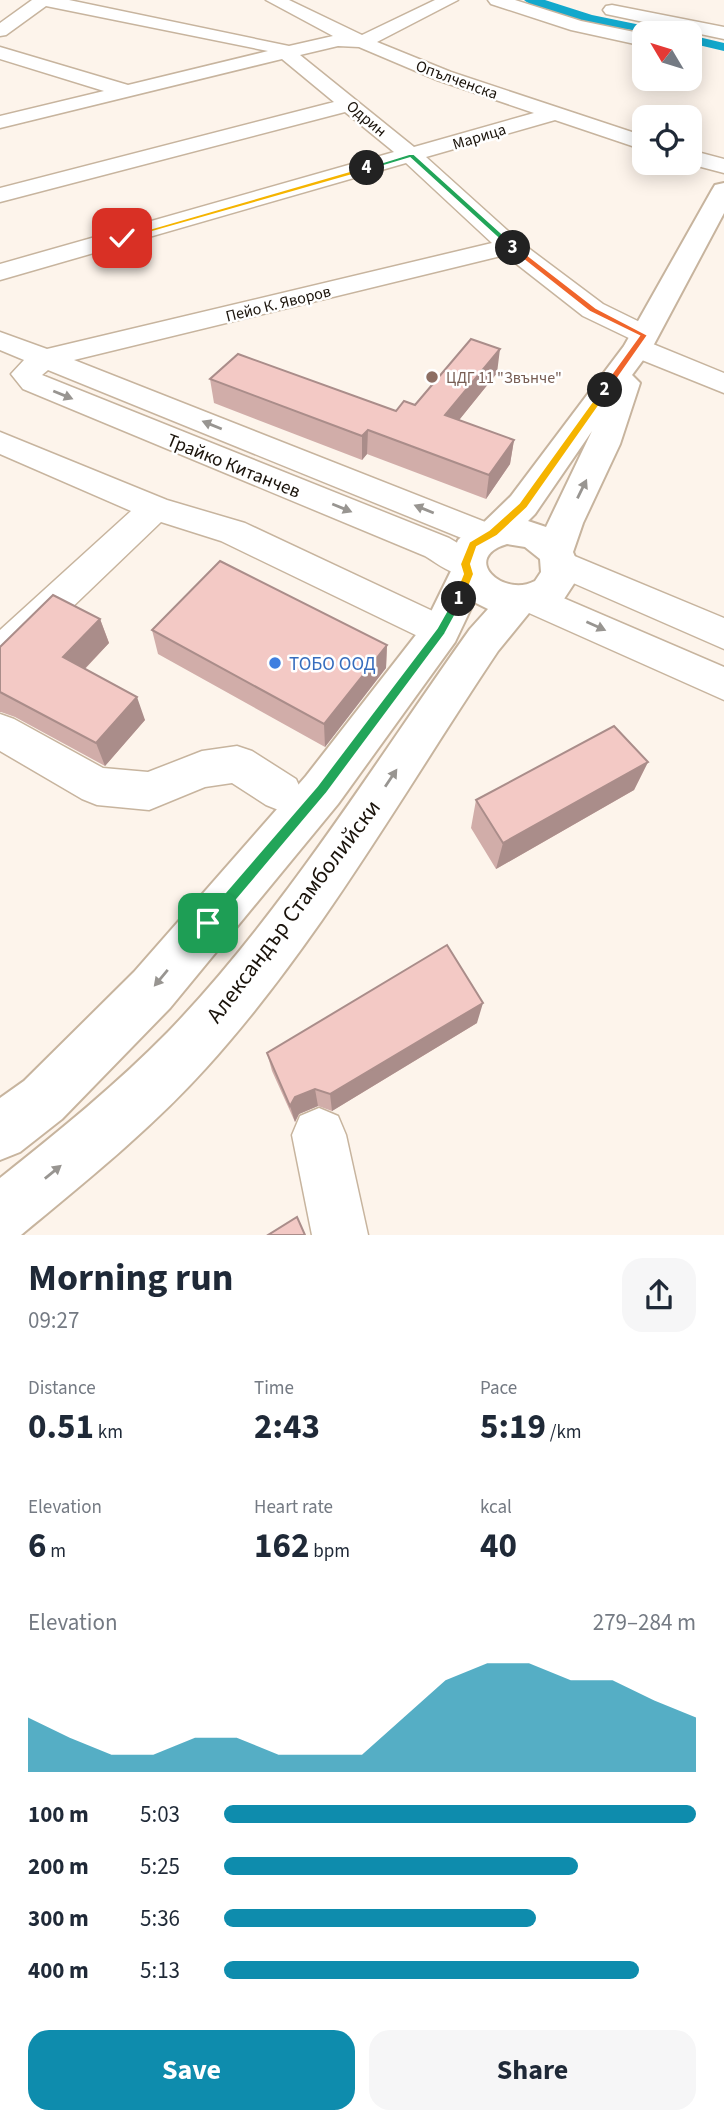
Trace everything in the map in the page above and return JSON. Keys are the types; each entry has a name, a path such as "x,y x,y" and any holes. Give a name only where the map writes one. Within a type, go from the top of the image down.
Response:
{"main road":[{"name":"Александър Стамболийски","path":"0,1132 43,1100 152,990 322,790 441,631 478,552 523,505 640,342 724,190"},
{"name":"Александър Стамболийски","path":"0,1215 133,1106 211,1024 296,915 478,648 525,600 546,594 556,585 561,574 558,557 565,523 604,444 640,342"},
{"path":"525,600 488,593 478,552 506,531 528,534 546,543 558,557"}],"street":[{"path":"0,31 43,0 280,48 288,53"},
{"name":"Опълченска","path":"275,0 362,42 444,76 632,139"},
{"path":"0,122 338,40 362,42 449,0"},
{"path":"497,0 577,26 632,37"},
{"path":"589,3 724,33"},
{"path":"0,53 128,92"},
{"name":"Одрин","path":"288,53 412,156 510,246 593,310 640,342 724,384"},
{"path":"0,195 350,104"},
{"name":"Марица","path":"0,272 554,114"},
{"path":"702,160 724,166"},
{"name":"Пейо К. Яворов","path":"24,372 265,307 510,246"},
{"name":"Трайко Китанчев","path":"0,340 33,383 437,547 478,552"},
{"path":"0,442 155,508 233,532 441,631"},
{"path":"0,653 155,508"},
{"path":"558,557 724,634"},
{"path":"525,600 724,684"},
{"path":"0,731 97,786 149,791 202,769 237,764 281,792"},
{"path":"319,1135 340,1235"}],"building":[{"path":"471,339 500,349 445,415 514,440 489,475 368,430 362,436 210,379 238,354 396,411 404,401 415,405"},
{"name":"ТОБО ООД","path":"220,561 387,645 324,724 152,630"},
{"path":"53,595 100,619 63,657 137,697 96,743 0,692 0,647"},
{"path":"614,726 648,762 503,843 476,800"},
{"path":"447,945 483,1003 330,1094 315,1089 295,1097 290,1106 267,1053"},
{"path":"297,1217 305,1235 268,1235"}],"waterway":[{"path":"531,0 589,18 632,27"},
{"path":"702,42 724,47"}],"place":[{"name":"ЦДГ 11 \"Звънче\"","path":"432,377"},
{"name":"ТОБО ООД","path":"275,663"}],"route":[{"path":"122,238 412,156 510,246 593,310 644,335 523,505 493,533 473,545 467,554 468,574 441,631 322,790 208,923"}]}
